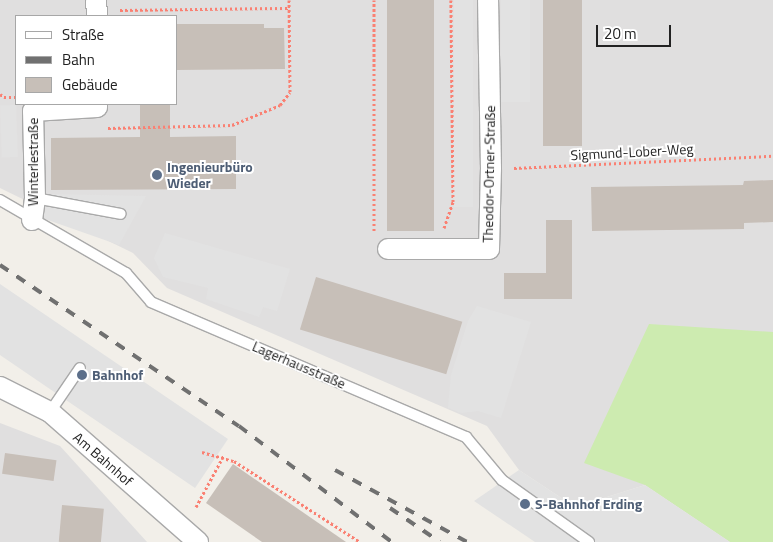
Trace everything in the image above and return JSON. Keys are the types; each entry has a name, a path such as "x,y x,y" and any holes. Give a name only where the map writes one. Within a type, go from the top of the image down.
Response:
{"street":[{"name":"Theodor-Ortner-Straße","path":"381,242 489,249 491,169 488,0"},
{"name":"Winterlestraße","path":"32,220 35,198 33,111 97,105"},
{"name":"Am Bahnhof","path":"0,387 50,412 198,542"}],"lane":[{"path":"35,198 121,214"},
{"name":"Lagerhausstraße","path":"0,200 126,273 151,302 466,437 502,480 589,542"},
{"path":"50,412 80,368"}],"path":[{"path":"97,105 103,128 113,128 232,125 280,105 290,92 290,0"},
{"path":"374,0 381,242"},
{"path":"442,235 454,202 451,0"},
{"path":"97,9 290,8"},
{"path":"0,94 4,97 15,97"},
{"name":"Sigmund-Lober-Weg","path":"491,169 773,156"},
{"path":"202,452 224,455 360,542"},
{"path":"196,507 224,455"}],"shaded area":[{"path":"0,0 773,0 773,542 730,542 645,485 575,507 519,470 487,426 167,288 133,253 0,188"},
{"path":"454,0 473,0 473,207 454,207"},
{"path":"501,0 530,0 530,102 501,102"},
{"path":"16,105 18,157 2,158 0,106"},
{"path":"51,194 146,196 119,245 42,218"},
{"path":"165,233 290,269 277,311 263,307 259,317 206,299 208,288 163,277 154,258"},
{"name":"Bahnhof","path":"0,284 228,439 195,488 0,355"},
{"path":"477,306 531,322 501,418 478,411 461,413 448,408 451,375 468,321"},
{"path":"0,423 60,446 147,542 0,542"},
{"name":"S-Bahnhof Erding","path":"519,470 575,507 645,485 730,542 535,542 474,501"}],"green space":[{"path":"649,324 773,332 773,542 730,542 645,485 584,463"}],"building":[{"path":"387,0 434,0 434,231 387,231"},
{"path":"543,0 582,0 582,146 543,146"},
{"path":"178,24 264,24 264,28 284,28 285,69 178,70"},
{"path":"140,105 170,105 170,137 236,136 236,189 51,190 51,138 140,137"},
{"path":"773,180 773,222 744,223 744,229 592,231 591,187 743,185 744,181"},
{"path":"546,220 572,220 572,299 504,299 504,273 546,273"},
{"path":"316,277 462,322 446,374 300,330"},
{"path":"5,453 56,460 54,481 2,474"},
{"path":"233,464 346,542 262,542 206,503"},
{"path":"62,505 104,509 101,542 59,542"}],"railway":[{"path":"0,265 239,426 392,542"},
{"path":"335,470 467,542"},
{"path":"390,508 440,542"}],"place":[{"name":"Ingenieurbüro Wieder","path":"157,175"},
{"name":"Bahnhof","path":"82,375"},
{"name":"S-Bahnhof Erding","path":"525,504"}]}
